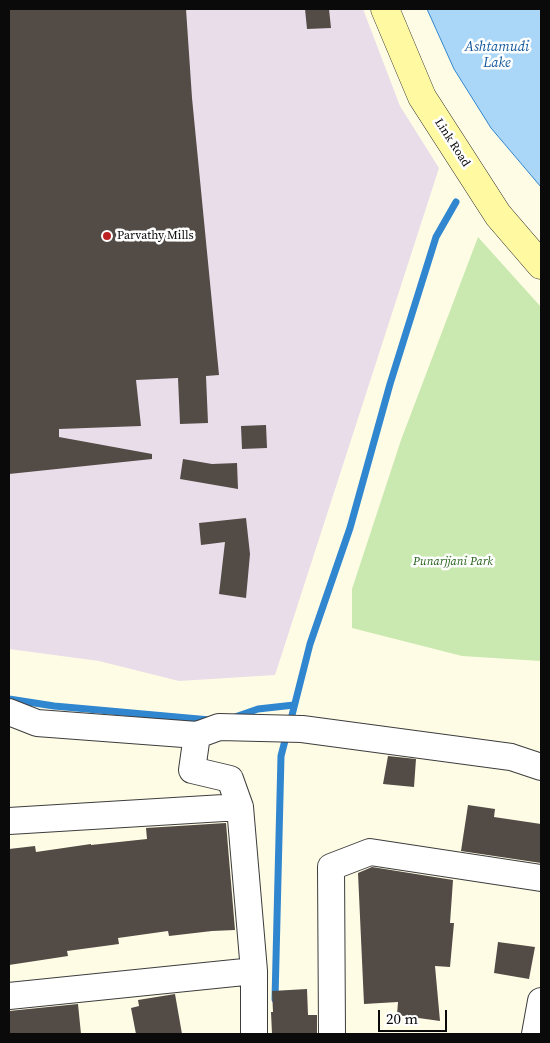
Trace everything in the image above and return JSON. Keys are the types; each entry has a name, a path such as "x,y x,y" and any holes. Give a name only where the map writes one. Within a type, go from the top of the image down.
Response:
{"main road":[{"name":"Link Road","path":"385,9 422,97 498,215 541,265"}],"street":[{"path":"9,712 37,723 197,735 219,727 290,728 511,757 541,767"},
{"path":"197,735 192,770 230,779 240,807 254,971 254,1034"},
{"path":"9,821 240,807"},
{"path":"332,1034 330,867 370,852 541,878"},
{"path":"9,996 254,971"},
{"path":"535,1034 541,1002"}],"shaded area":[{"name":"Parvathy Mills","path":"9,9 363,9 400,106 439,168 275,675 179,681 99,661 9,649"}],"green space":[{"name":"Punarjjani Park","path":"478,237 541,307 541,661 462,656 352,628 352,589 401,440"}],"water":[{"name":"Ashtamudi Lake","path":"427,9 541,9 541,187 491,128 454,69"}],"building":[{"name":"Parvathy Mills","path":"9,9 186,9 192,98 219,375 206,376 208,423 180,424 178,378 136,380 141,426 59,429 59,437 152,454 152,459 9,474"},
{"path":"305,9 329,9 331,28 307,29"},
{"path":"266,425 267,448 242,449 241,426"},
{"path":"183,459 212,464 237,463 238,489 180,479"},
{"path":"246,518 250,554 246,598 219,594 225,542 201,545 199,523"},
{"path":"388,756 416,759 414,787 383,784"},
{"path":"468,805 495,809 494,817 541,824 541,863 461,851"},
{"path":"226,823 235,930 169,936 168,931 118,938 119,944 67,951 68,956 9,965 9,849 35,846 36,852 91,844 147,839 146,828"},
{"path":"372,867 453,880 450,923 454,923 450,967 435,966 440,1021 397,1015 398,1002 364,1004 358,873"},
{"path":"498,942 535,947 529,979 494,973"},
{"path":"307,989 308,1015 317,1015 317,1034 272,1034 272,991"},
{"path":"175,994 182,1034 136,1034 131,1008 139,1006 138,1000"},
{"path":"78,1004 81,1034 9,1034 9,1011"}],"waterway":[{"path":"290,723 310,644 350,528 390,384 436,237 456,202"},
{"path":"9,699 54,706 210,720"},
{"path":"235,717 258,709 294,705"},
{"path":"275,999 281,756 287,733"}],"place":[{"name":"Parvathy Mills","path":"107,236"}]}
